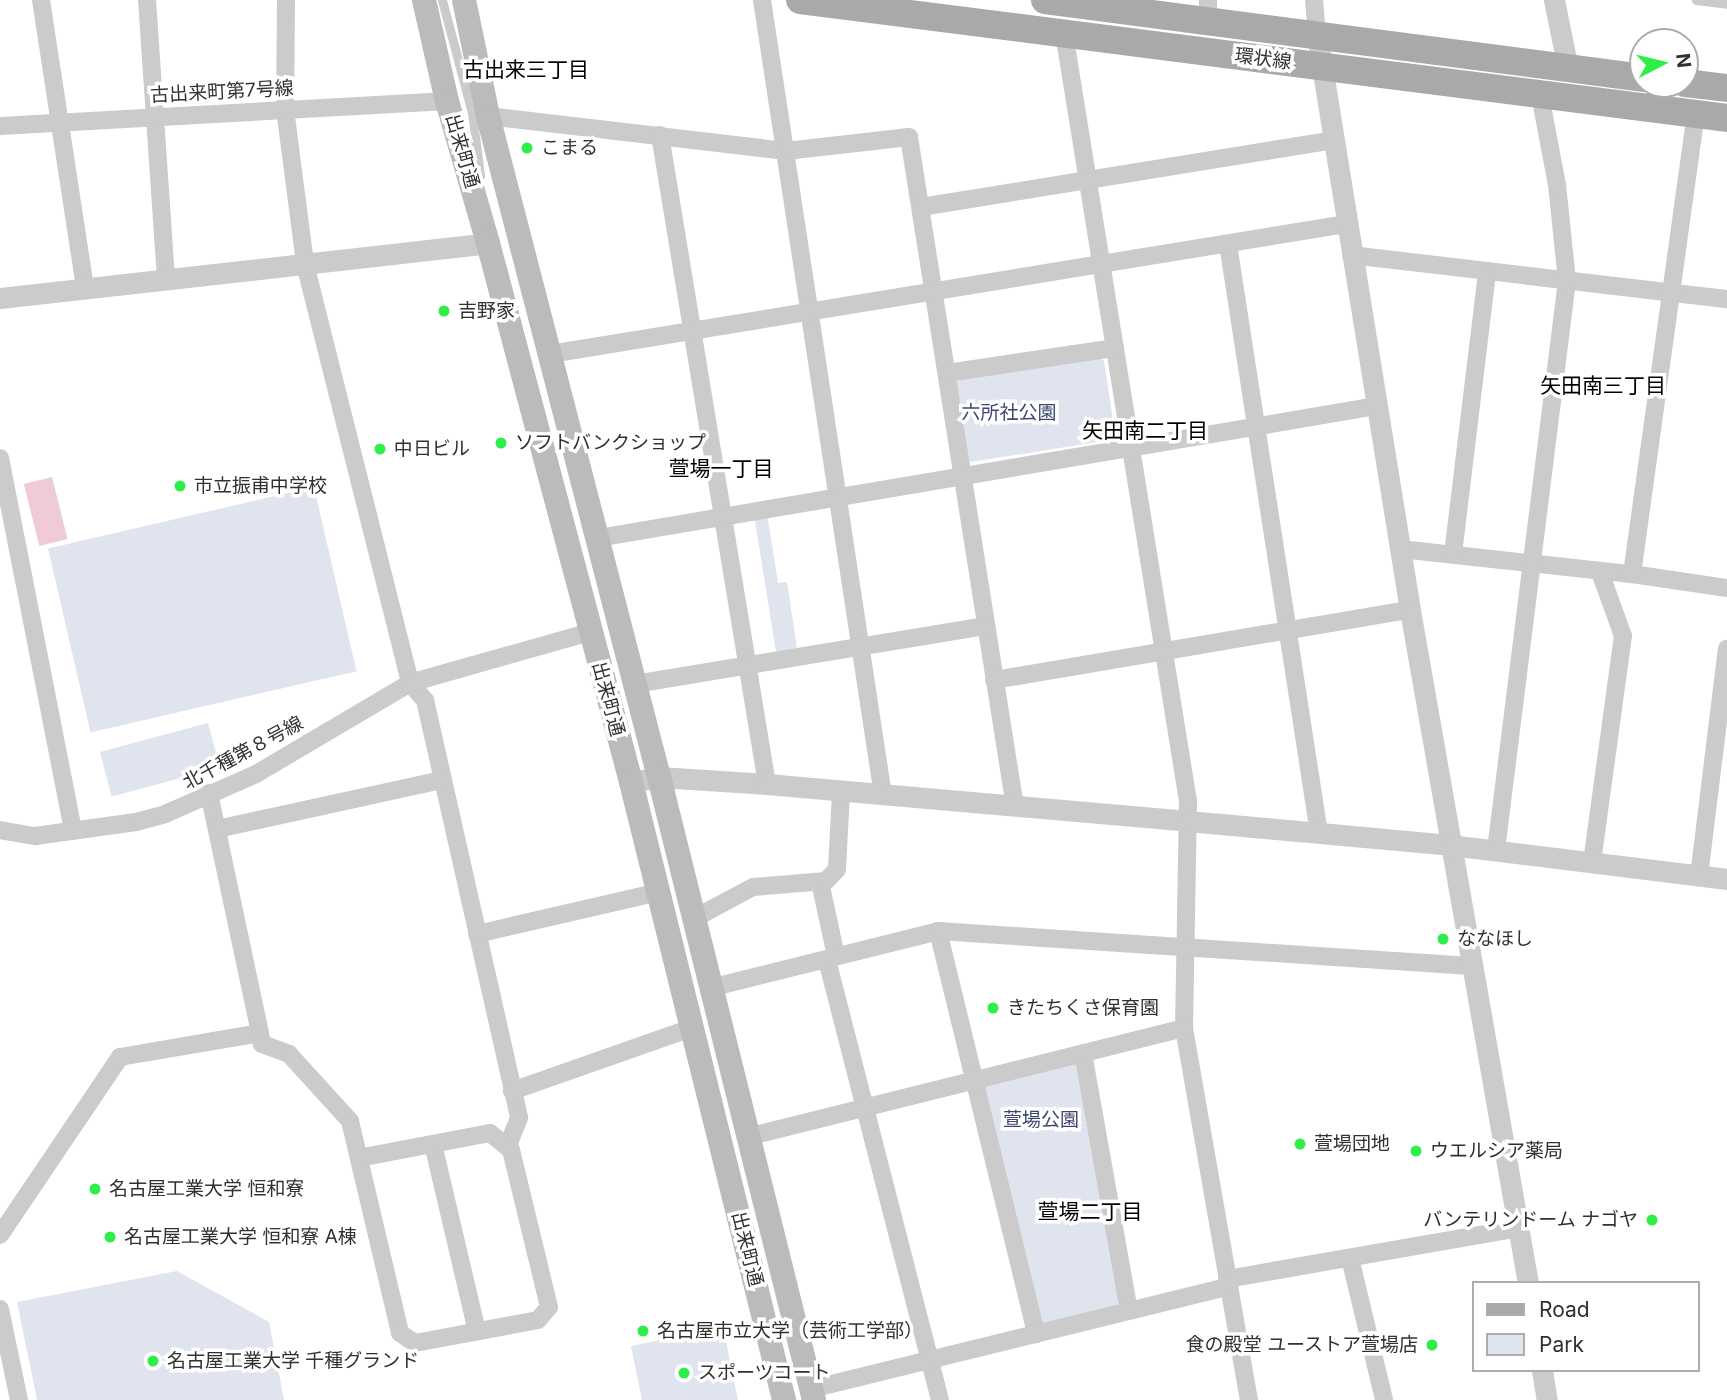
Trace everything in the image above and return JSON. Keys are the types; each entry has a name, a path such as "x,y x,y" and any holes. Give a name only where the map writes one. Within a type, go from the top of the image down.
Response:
{"main road":[{"name":"出来町通","path":"424,0 447,101 488,243 631,782 785,1400"},
{"name":"出来町通","path":"464,0 488,116 695,918 812,1396"},
{"name":"環状線","path":"800,0 1727,118"},
{"name":"環状線","path":"1045,0 1208,10 1317,35 1629,76"},
{"path":"1699,85 1727,88"}],"street":[{"path":"41,0 85,289"},
{"path":"147,0 166,280"},
{"path":"286,0 285,109 305,264 410,683 422,693 425,700 519,1118 507,1147"},
{"path":"762,0 883,795"},
{"path":"1314,0 1321,66 1410,610 1528,1281"},
{"path":"1554,0 1568,69"},
{"path":"1064,33 1164,652 1188,821 1184,1028 1249,1400"},
{"path":"1496,850 1567,281 1557,185 1540,95"},
{"name":"古出来町第7号線","path":"0,126 447,101"},
{"path":"1632,574 1696,114"},
{"path":"488,116 786,151 909,137 1015,807"},
{"path":"660,135 746,665 768,784"},
{"path":"921,207 1333,140"},
{"path":"550,354 1346,224"},
{"path":"0,298 488,243"},
{"path":"1228,244 1319,833"},
{"path":"1351,255 1727,299"},
{"path":"1452,554 1487,271"},
{"path":"947,373 1115,348"},
{"path":"598,538 1377,406"},
{"path":"0,458 73,831"},
{"path":"1400,549 1632,574 1727,588"},
{"path":"1592,862 1623,636 1600,572"},
{"path":"994,680 1410,610"},
{"path":"635,684 986,626"},
{"name":"北千種第８号線","path":"0,830 35,836 165,814 256,774 410,683 590,632"},
{"path":"1699,876 1727,649"},
{"path":"631,782 659,777 768,784 1188,821 1451,845 1727,879"},
{"path":"217,829 442,780"},
{"path":"695,918 753,887 827,881 837,869 841,792"},
{"path":"209,793 262,1044 289,1054 350,1121 400,1333 415,1343 538,1320 549,1307 511,1150 490,1133 359,1158"},
{"path":"820,882 832,958 866,1106 940,1400"},
{"path":"477,934 659,892"},
{"path":"710,988 938,931 1471,966"},
{"path":"938,931 1036,1334"},
{"path":"512,1091 691,1028"},
{"path":"747,1137 1184,1028"},
{"path":"0,1235 120,1057 260,1033"},
{"path":"1083,1053 1129,1311"},
{"path":"433,1144 477,1331"},
{"path":"812,1396 930,1361 1228,1283 1519,1228"},
{"path":"1350,1258 1384,1400"},
{"path":"0,1309 19,1400"},
{"path":"1542,1372 1547,1400"}],"lane":[{"path":"442,0 472,113 488,243"},
{"path":"451,0 488,116"},
{"path":"1696,0 1727,4"}],"green space":[{"name":"六所社公園","path":"1099,357 1104,361 1115,433 1110,440 971,462 965,459 955,384 960,378"},
{"path":"314,487 357,671 91,733 48,548"},
{"path":"767,513 778,583 787,582 797,648 776,652 754,515"},
{"path":"208,723 220,767 112,796 100,752"},
{"name":"萱場公園","path":"1074,1062 1080,1066 1120,1297 1116,1307 1047,1324 1041,1323 984,1089 988,1084"},
{"name":"名古屋工業大学 千種グランド","path":"177,1271 269,1322 284,1400 37,1400 17,1302"},
{"name":"スポーツコート","path":"723,1327 738,1400 642,1400 631,1346"}],"shaded area":[{"path":"52,477 67,539 39,546 24,484"}],"place":[{"name":"こまる","path":"527,148"},
{"name":"吉野家","path":"444,311"},
{"name":"ソフトバンクショップ","path":"501,443"},
{"name":"中日ビル","path":"380,449"},
{"name":"市立振甫中学校","path":"180,486"},
{"name":"ななほし","path":"1443,939"},
{"name":"きたちくさ保育園","path":"993,1008"},
{"name":"萱場団地","path":"1300,1144"},
{"name":"ウエルシア薬局","path":"1416,1151"},
{"name":"名古屋工業大学 恒和寮","path":"95,1189"},
{"name":"バンテリンドーム ナゴヤ","path":"1652,1220"},
{"name":"名古屋工業大学 恒和寮 A棟","path":"110,1237"},
{"name":"名古屋市立大学（芸術工学部）","path":"643,1331"},
{"name":"食の殿堂 ユーストア萱場店","path":"1432,1345"},
{"name":"名古屋工業大学 千種グランド","path":"153,1361"},
{"name":"スポーツコート","path":"684,1373"}],"district":[{"name":"古出来三丁目","path":"526,70"},
{"name":"矢田南三丁目","path":"1603,386"},
{"name":"矢田南二丁目","path":"1145,431"},
{"name":"萱場一丁目","path":"721,469"},
{"name":"萱場二丁目","path":"1090,1212"}]}
